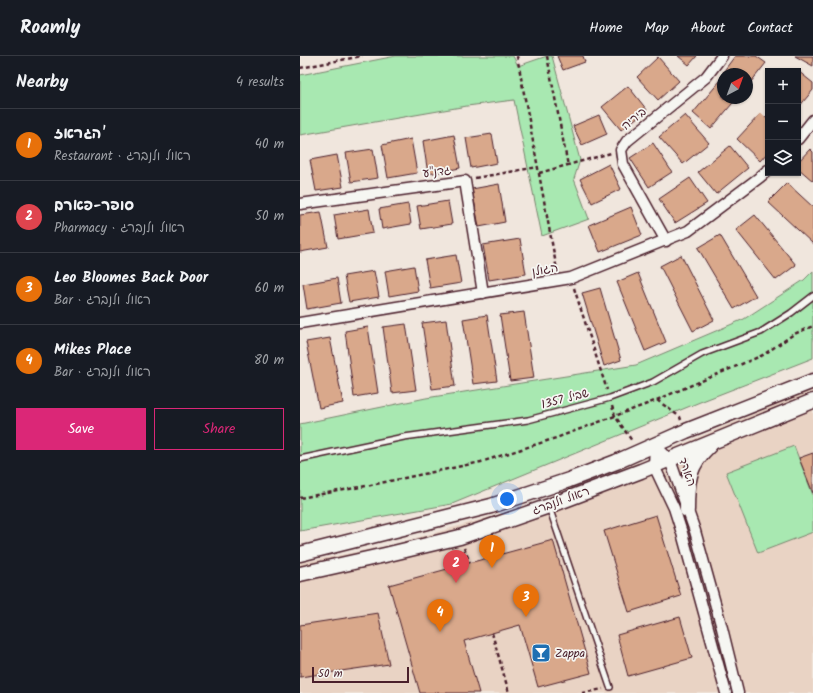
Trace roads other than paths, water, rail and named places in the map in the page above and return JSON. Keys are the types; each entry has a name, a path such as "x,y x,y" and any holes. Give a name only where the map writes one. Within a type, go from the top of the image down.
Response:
{"street":[{"name":"ביריה","path":"666,241 623,164 621,150 627,141 706,77 722,56"},
{"path":"801,135 813,120"},
{"name":"הגולן","path":"300,323 571,278 688,231 765,173"},
{"name":"גדנ\"ע","path":"300,204 465,181 483,293"},
{"name":"ראול ולנברג","path":"300,554 491,506 569,480 635,454 686,431 813,381"},
{"name":"ראול ולנברג","path":"300,574 385,556 460,537 549,506 670,460 813,401"},
{"path":"687,510 687,486 690,472 702,452 712,443"},
{"path":"655,445 654,466 674,508 726,693"},
{"name":"הארד","path":"655,445 670,460 695,531 720,620 738,693"}],"lane":[{"name":"שביל 1357","path":"300,459 404,437 528,420 610,398 653,382 702,354 761,332 791,313 813,296"},
{"path":"549,506 610,687"}],"place":[{"name":"הגראז'","path":"492,568"},
{"name":"סופר-פארם","path":"456,583"},
{"name":"Leo Bloomes Back Door","path":"526,617"},
{"name":"Mikes Place","path":"440,632"},
{"name":"Zappa","path":"541,653"}]}
